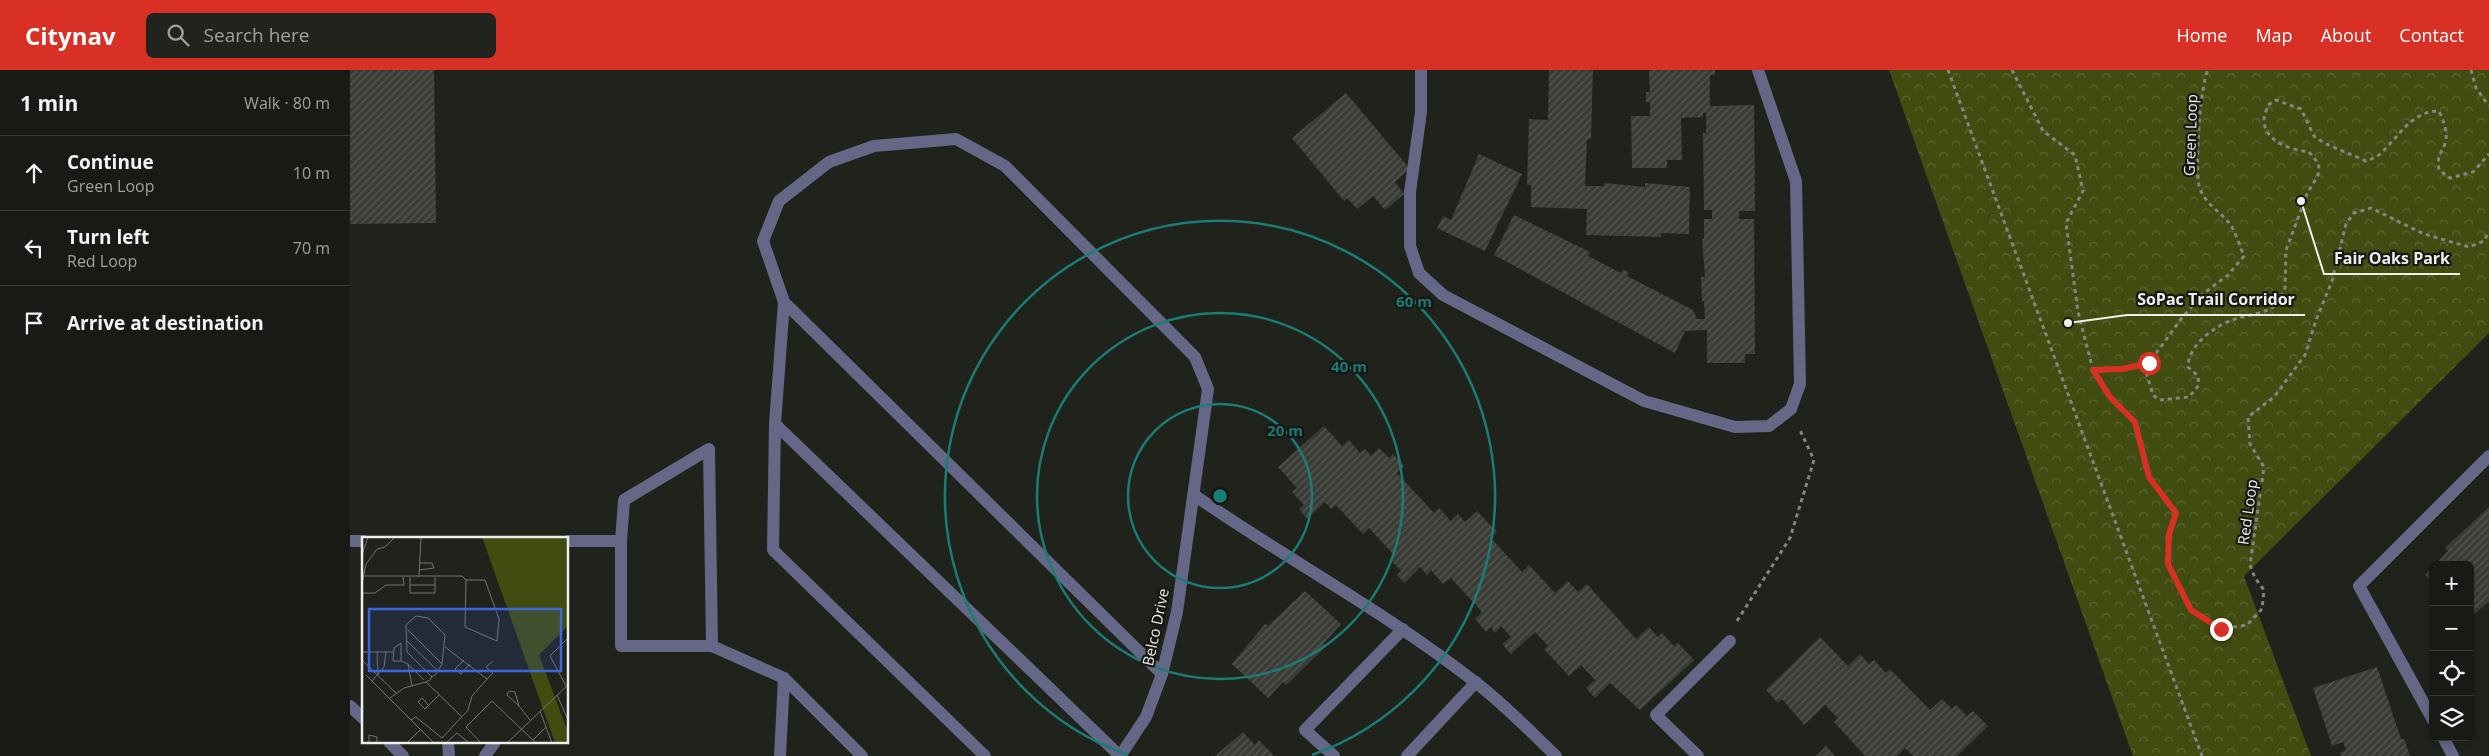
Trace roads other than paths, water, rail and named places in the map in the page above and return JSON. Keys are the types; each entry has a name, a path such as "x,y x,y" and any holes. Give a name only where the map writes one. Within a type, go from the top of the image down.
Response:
{"street":[{"path":"1421,70 1421,112 1410,192 1410,246 1418,273 1443,296 1644,401 1735,427 1769,426 1791,409 1800,384 1796,180 1758,70"},
{"name":"Belco Drive","path":"784,302 763,241 779,201 829,162 874,146 956,139 1005,166 1195,357 1208,389 1177,612 1162,674 1146,717 1120,756"},
{"path":"784,302 776,424 773,550 985,756"},
{"path":"784,302 1162,674"},
{"path":"776,424 1120,756"},
{"path":"712,646 709,450 624,500 621,541 621,646 712,646 784,678 862,756"},
{"path":"2429,713 2359,586 2489,456"},
{"path":"1194,495 1237,525 1403,630 1476,682 1556,756"},
{"path":"569,541 621,541"},
{"path":"1334,756 1305,730 1403,630"},
{"path":"1698,756 1656,715 1730,641"},
{"path":"780,756 784,678"},
{"path":"1407,756 1476,682"},
{"path":"350,706 362,717"},
{"path":"2444,741 2453,756"},
{"path":"391,744 404,756"},
{"path":"485,756 494,744"}],"place":[{"name":"Fair Oaks Park","path":"2301,201"},
{"name":"SoPac Trail Corridor","path":"2068,323"}]}
